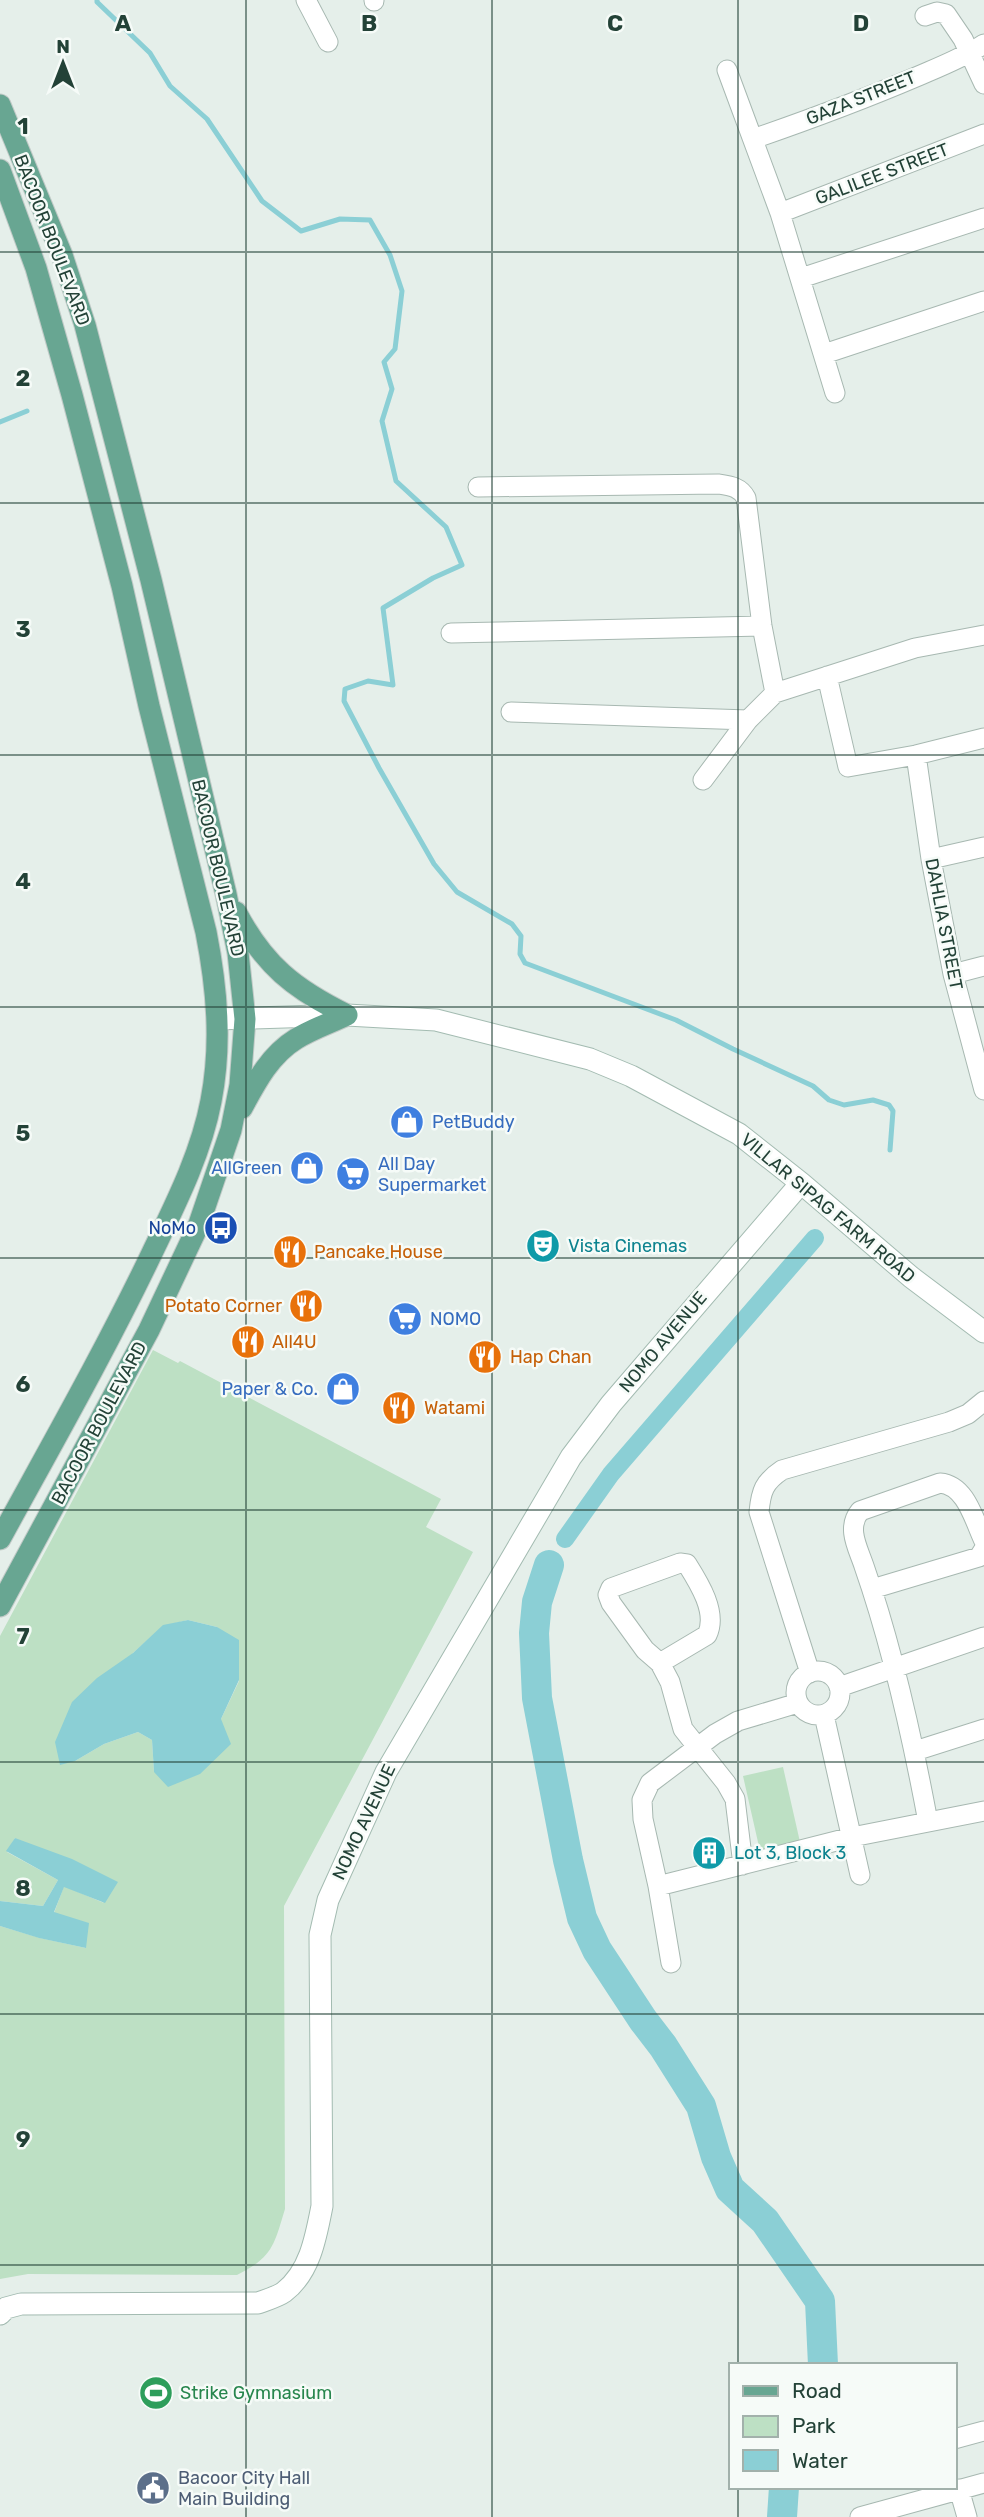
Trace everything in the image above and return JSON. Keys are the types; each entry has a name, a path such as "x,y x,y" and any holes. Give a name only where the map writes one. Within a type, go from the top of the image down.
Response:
{"main road":[{"name":"BACOOR BOULEVARD","path":"0,105 62,256 85,325 151,580 226,894 238,953 245,1019 240,1086 231,1130 199,1224 149,1330 0,1606"},
{"name":"BACOOR BOULEVARD","path":"0,170 36,268 102,503 206,932 215,979 218,1019 211,1102 177,1200 121,1316 0,1539"},
{"path":"226,894 247,933 280,973 314,999 347,1015"},
{"path":"231,1130 259,1077 273,1059 295,1039 347,1015"}],"street":[{"path":"306,0 328,42"},
{"path":"925,16 940,12 946,15 963,39 976,49 984,84"},
{"name":"GAZA STREET","path":"753,139 811,119 976,49"},
{"path":"727,69 780,213 835,393"},
{"name":"GALILEE STREET","path":"780,213 984,134"},
{"path":"801,278 984,218"},
{"path":"824,354 984,301"},
{"path":"478,486 732,486 742,491 746,498 762,626 775,693"},
{"path":"451,633 762,626"},
{"path":"704,780 748,720 775,693 915,648 984,635"},
{"path":"827,676 848,767 916,755 984,738"},
{"path":"511,712 748,720"},
{"name":"DAHLIA STREET","path":"916,755 931,859 953,974 984,1090"},
{"path":"931,859 984,848"},
{"path":"953,974 984,966"},
{"name":"VILLAR SIPAG FARM ROAD","path":"218,1019 347,1015 436,1020 590,1059 631,1076 739,1134 801,1182 911,1277 984,1332"},
{"name":"NOMO AVENUE","path":"0,2314 6,2308 21,2304 258,2303 283,2293 301,2272 316,2241 322,2206 322,1917 386,1772 571,1457 611,1404 801,1182"},
{"path":"810,1673 759,1512 761,1491 768,1479 782,1470 949,1422 968,1414 984,1401"},
{"path":"928,1822 915,1751 894,1668 872,1588 854,1536 855,1517 860,1511 940,1483 950,1483 958,1488 984,1541"},
{"path":"872,1588 979,1557 984,1549"},
{"path":"660,1663 707,1635 711,1628 705,1600 687,1564 680,1563 611,1588 608,1595 645,1650 660,1663 670,1682 683,1729 726,1783 735,1799 743,1865"},
{"path":"839,1687 984,1637"},
{"path":"818,1671 830,1675 839,1687 838,1704 824,1715 808,1713 797,1703 796,1688 804,1676 810,1673 818,1671"},
{"path":"671,1964 643,1819 642,1800 650,1783 715,1734 738,1721 797,1703"},
{"path":"824,1715 860,1875"},
{"path":"915,1751 984,1729"},
{"path":"658,1886 852,1837 984,1811"},
{"path":"956,2438 984,2431"},
{"path":"860,2517 897,2512 959,2489 984,2483"},
{"path":"959,2489 967,2517"}],"green space":[{"path":"153,1350 178,1363 180,1361 441,1499 426,1527 473,1552 284,1906 285,2209 278,2232 265,2256 237,2275 28,2274 0,2279 0,1926 86,1948 54,1913 64,1886 104,1903 15,1838 7,1852 58,1880 43,1906 0,1901 0,1636","holes":["188,1620 217,1627 239,1681 221,1719 154,1772 152,1740 138,1732 104,1744 75,1761 133,1653 163,1626"]},
{"path":"783,1767 800,1842 760,1851 743,1776"}],"water":[{"path":"188,1620 217,1627 239,1640 239,1680 221,1719 231,1744 200,1774 168,1787 154,1772 152,1740 138,1732 104,1744 75,1761 60,1765 55,1742 72,1702 97,1678 133,1653 163,1625"},
{"path":"15,1838 72,1859 118,1882 105,1903 64,1887 54,1912 89,1923 86,1948 0,1926 0,1901 43,1906 58,1880 6,1851"}],"waterway":[{"path":"97,0 150,53 170,86 207,119 262,201 301,231 340,219 370,220 390,255 402,291 395,349 384,362 392,389 382,421 396,481 446,527 462,565 433,578 383,608 393,685 368,681 345,689 344,701 434,864 457,892 512,924 521,936 520,954 525,963 676,1020 813,1086 829,1100 844,1105 873,1100 889,1105 893,1111 890,1150"},
{"path":"0,422 27,411"},
{"path":"565,1539 611,1474 815,1238"},
{"path":"549,1565 537,1602 534,1633 537,1698 582,1918 597,1950 701,2106 716,2157 730,2189 765,2221 820,2301 823,2363"},
{"path":"782,2517 784,2489"}],"place":[{"name":"PetBuddy","path":"407,1122"},
{"name":"AllGreen","path":"307,1168"},
{"name":"All Day Supermarket","path":"353,1174"},
{"name":"NoMo","path":"221,1228"},
{"name":"Vista Cinemas","path":"543,1246"},
{"name":"Pancake House","path":"290,1252"},
{"name":"Potato Corner","path":"306,1306"},
{"name":"NOMO","path":"405,1319"},
{"name":"All4U","path":"248,1342"},
{"name":"Hap Chan","path":"485,1357"},
{"name":"Paper & Co.","path":"343,1389"},
{"name":"Watami","path":"399,1408"},
{"name":"Lot 3, Block 3","path":"709,1853"},
{"name":"Strike Gymnasium","path":"156,2393"},
{"name":"Bacoor City Hall Main Building","path":"153,2488"}]}
